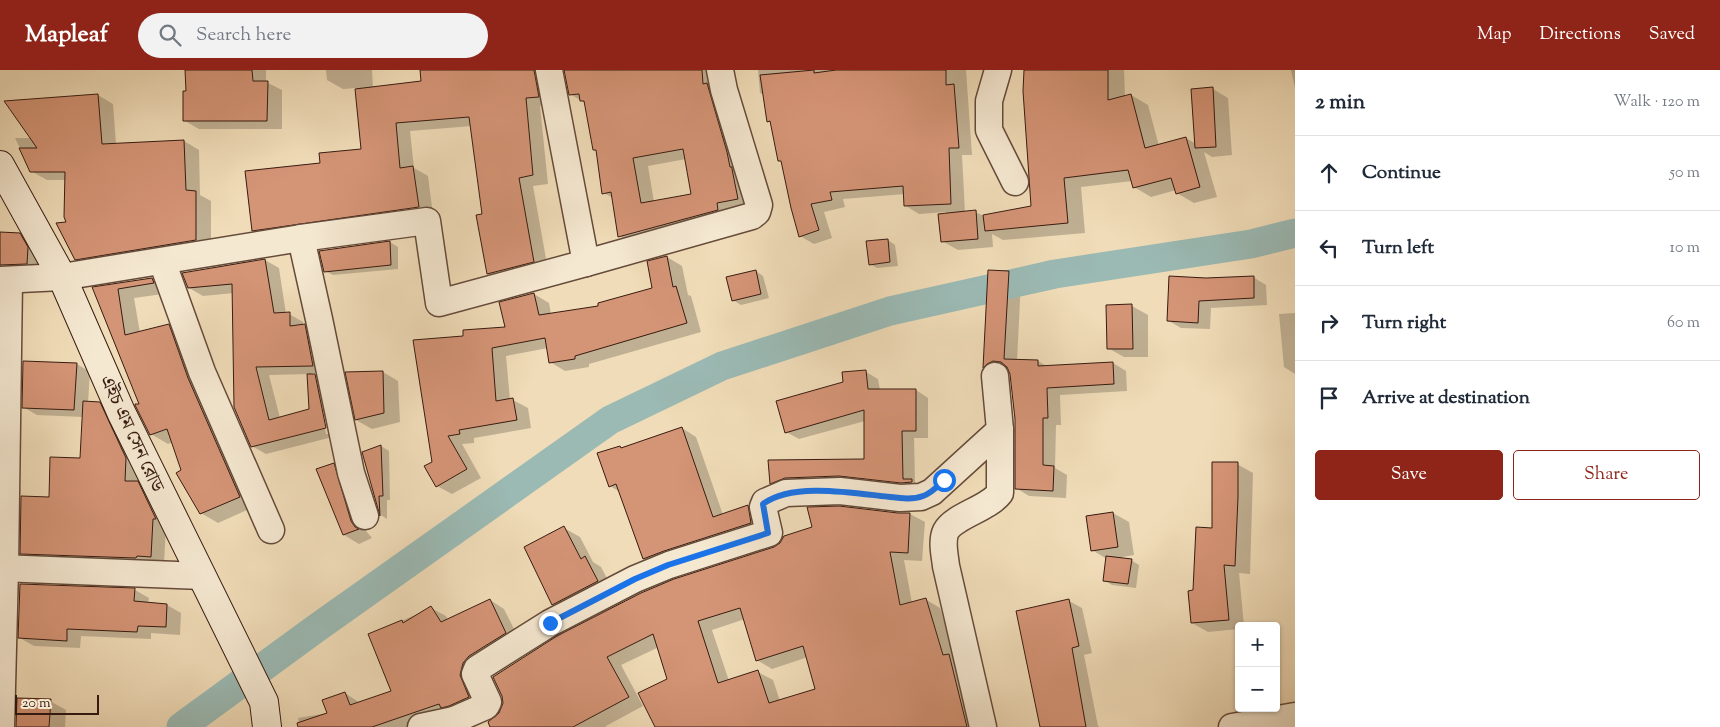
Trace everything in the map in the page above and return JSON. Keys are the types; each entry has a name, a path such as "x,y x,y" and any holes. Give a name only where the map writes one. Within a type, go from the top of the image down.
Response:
{"main road":[{"name":"এইচ এম সেন রোড","path":"0,165 62,277 121,412 234,641 266,715"}],"street":[{"path":"549,70 586,263"},
{"path":"1,727 4,280 62,277 300,238 427,221 439,303 752,216 757,212 759,205 724,90 720,70"},
{"path":"998,70 990,102 989,130 1015,182"},
{"path":"300,238 319,318 351,473 365,516"},
{"path":"162,261 202,372 271,530"},
{"path":"983,727 946,566 944,542 946,531 954,523 994,500 1000,493 1000,430 995,376"},
{"path":"421,727 456,724 486,706 488,702 475,674 477,668 550,623 635,579 668,565 768,533 763,507 765,502 786,493 822,491 840,491 900,498 921,497 932,492 1000,430"},
{"path":"3,568 202,576"},
{"path":"1232,727 1295,716"}],"building":[{"path":"185,70 252,70 253,81 268,81 267,121 183,121 183,91 186,91"},
{"path":"420,70 534,70 539,97 526,98 533,175 519,178 534,262 487,274 476,215 482,214 469,117 396,123 400,168 413,166 419,207 252,231 245,171 320,163 319,153 361,149 355,89 421,81"},
{"path":"564,70 702,70 703,84 707,83 730,167 732,167 738,199 717,203 718,210 618,237 611,192 602,194 596,150 593,150 584,101 580,101 579,94 569,95","holes":["683,149 691,194 641,203 633,158"]},
{"path":"814,70 814,73 836,70 946,70 946,85 954,84 959,148 949,148 951,204 904,206 903,186 830,192 832,200 811,204 819,230 799,237 781,161 778,161 770,121 767,122 760,75"},
{"path":"1024,70 1108,70 1108,100 1131,94 1145,148 1186,137 1200,187 1176,194 1171,178 1133,188 1128,170 1064,178 1068,223 985,231 983,215 1031,206 1023,91"},
{"path":"1213,87 1216,147 1195,148 1191,89"},
{"path":"98,94 102,144 184,140 186,190 196,191 196,240 75,260 56,223 66,222 64,217 65,172 30,172 19,148 37,148 4,101"},
{"path":"976,210 978,239 941,242 938,214"},
{"path":"0,232 20,233 28,247 27,264 0,265"},
{"path":"888,239 890,262 869,265 866,241"},
{"path":"390,241 391,265 324,272 319,251"},
{"path":"667,256 673,287 676,286 687,323 575,356 575,359 549,363 545,338 492,348 496,401 513,398 517,420 459,430 460,434 448,436 467,469 436,487 424,466 432,462 413,340 463,336 463,330 505,327 499,302 534,293 539,315 598,306 598,303 652,288 647,261"},
{"path":"265,259 274,313 290,312 290,326 305,324 313,366 256,367 269,420 309,409 307,374 315,374 326,428 251,447 234,407 232,284 188,288 182,273"},
{"path":"756,270 761,294 732,301 726,277"},
{"path":"988,270 1009,271 1004,359 1038,360 1038,366 1113,362 1114,384 1047,388 1048,418 1043,418 1043,465 1054,466 1053,491 1015,489 1015,419 1010,374 1007,367 1001,362 993,361 983,368"},
{"path":"1169,276 1206,278 1254,276 1254,298 1199,301 1198,323 1167,321"},
{"path":"152,278 154,283 118,289 125,335 169,324 188,378 240,497 200,514 176,473 181,470 167,429 150,435 135,405 139,404 92,287"},
{"path":"1132,304 1133,349 1107,349 1106,305"},
{"path":"23,361 77,363 74,410 22,408"},
{"path":"866,370 868,389 916,389 916,431 902,431 903,479 912,479 912,482 901,483 839,476 785,478 770,484 768,460 864,459 864,410 785,433 776,401 843,382 842,372"},
{"path":"383,371 384,413 355,420 345,372"},
{"path":"83,401 100,402 126,458 125,481 138,481 156,519 153,519 151,557 20,554 21,496 49,497 50,457 80,458"},
{"path":"682,427 713,517 748,505 751,523 643,559 616,484 609,487 597,453 620,446 621,448"},
{"path":"381,445 383,496 379,496 380,516 362,452"},
{"path":"1212,462 1238,462 1235,566 1224,565 1229,620 1191,623 1188,591 1193,590 1196,527 1212,528"},
{"path":"334,463 351,521 359,529 343,535 316,469"},
{"path":"839,506 910,513 908,553 890,552 900,605 926,598 943,655 949,654 967,727 655,727 638,693 667,679 653,634 607,657 629,697 573,727 490,727 488,722 499,713 503,703 502,696 493,677 557,636 641,593 674,579 774,547 780,543 784,536 812,527 807,507","holes":["740,608 756,661 803,646 815,689 769,703 758,670 718,683 698,621"]},
{"path":"1113,512 1118,547 1091,551 1086,516"},
{"path":"564,526 581,559 585,556 598,581 552,605 524,547"},
{"path":"1106,556 1132,559 1128,584 1103,581"},
{"path":"20,584 135,588 134,601 167,604 166,627 138,626 137,632 67,629 67,641 18,638"},
{"path":"490,599 506,633 469,656 463,663 460,675 469,697 449,706 441,708 439,704 372,727 298,727 297,723 327,713 322,700 345,692 350,705 391,691 368,634 402,620 403,623 431,606 441,622"},
{"path":"1069,599 1079,646 1072,648 1086,727 1040,727 1016,611"},
{"path":"17,698 51,699 49,727 16,727"}],"waterway":[{"path":"181,727 318,627 610,420 722,366 890,311 1055,274 1251,244 1295,233"}],"route":[{"path":"550,623 635,579 668,565 765,535 768,533 768,528 763,504 786,493 840,491 900,498 921,497 932,492 944,480"}]}
